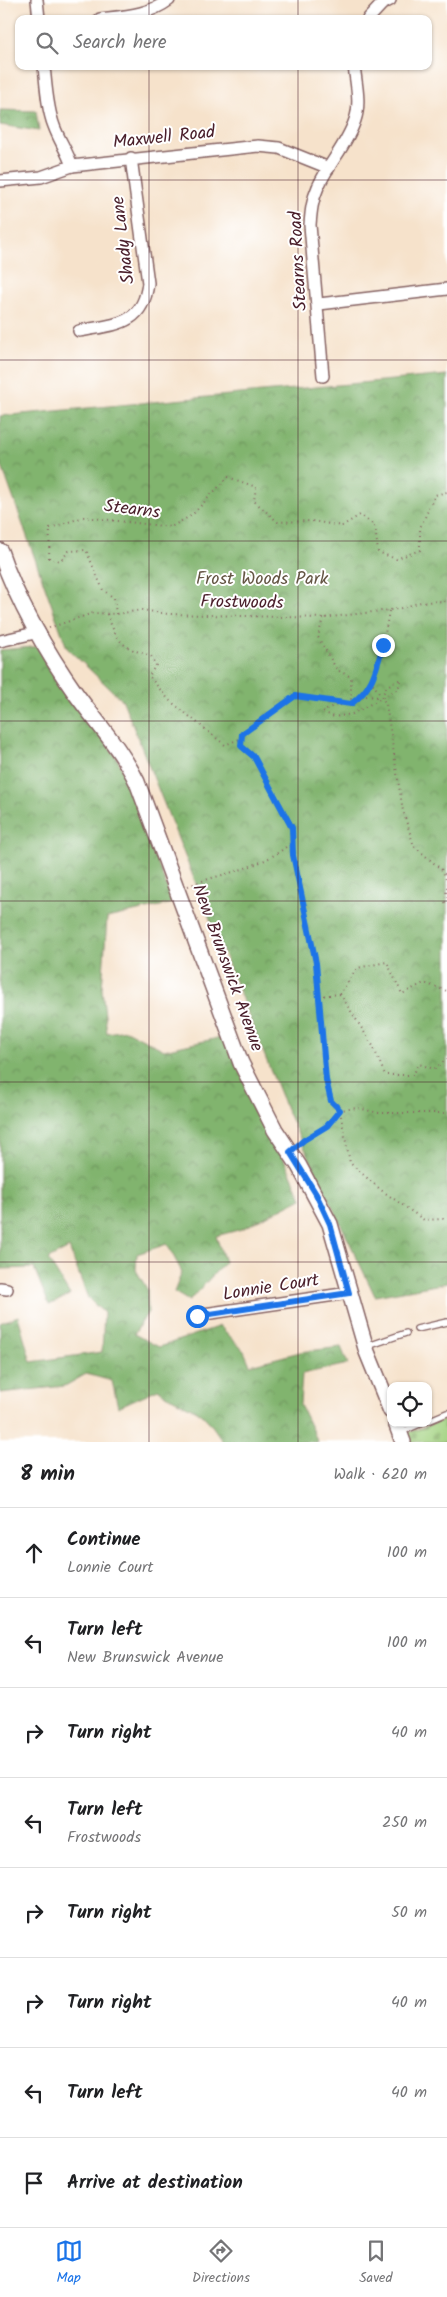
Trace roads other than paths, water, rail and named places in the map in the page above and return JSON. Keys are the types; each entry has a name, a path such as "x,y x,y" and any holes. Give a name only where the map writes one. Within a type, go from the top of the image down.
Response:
{"street":[{"path":"37,0 39,15"},
{"path":"132,15 156,8 169,0"},
{"path":"372,15 382,4 390,0"},
{"path":"45,70 53,123 72,166"},
{"name":"Stearns Road","path":"323,376 310,225 315,195 356,119 358,104 354,70"},
{"name":"Maxwell Road","path":"0,181 41,177 72,166 131,158 258,146 279,148 329,168"},
{"name":"Shady Lane","path":"79,331 124,322 142,308 146,298 148,283 131,158"},
{"path":"318,304 447,289"},
{"name":"New Brunswick Avenue","path":"0,552 22,604 76,693 127,763 155,826 241,1063 275,1130 312,1187 330,1224 365,1347 387,1401"},
{"path":"0,640 39,632"},
{"name":"Lonnie Court","path":"197,1316 349,1293"}],"lane":[{"path":"417,1329 447,1322"},
{"path":"365,1347 406,1333"},
{"path":"432,1419 447,1413"},
{"path":"399,1433 413,1427"}],"park label":[{"name":"Frost Woods Park","path":"262,579"}]}
